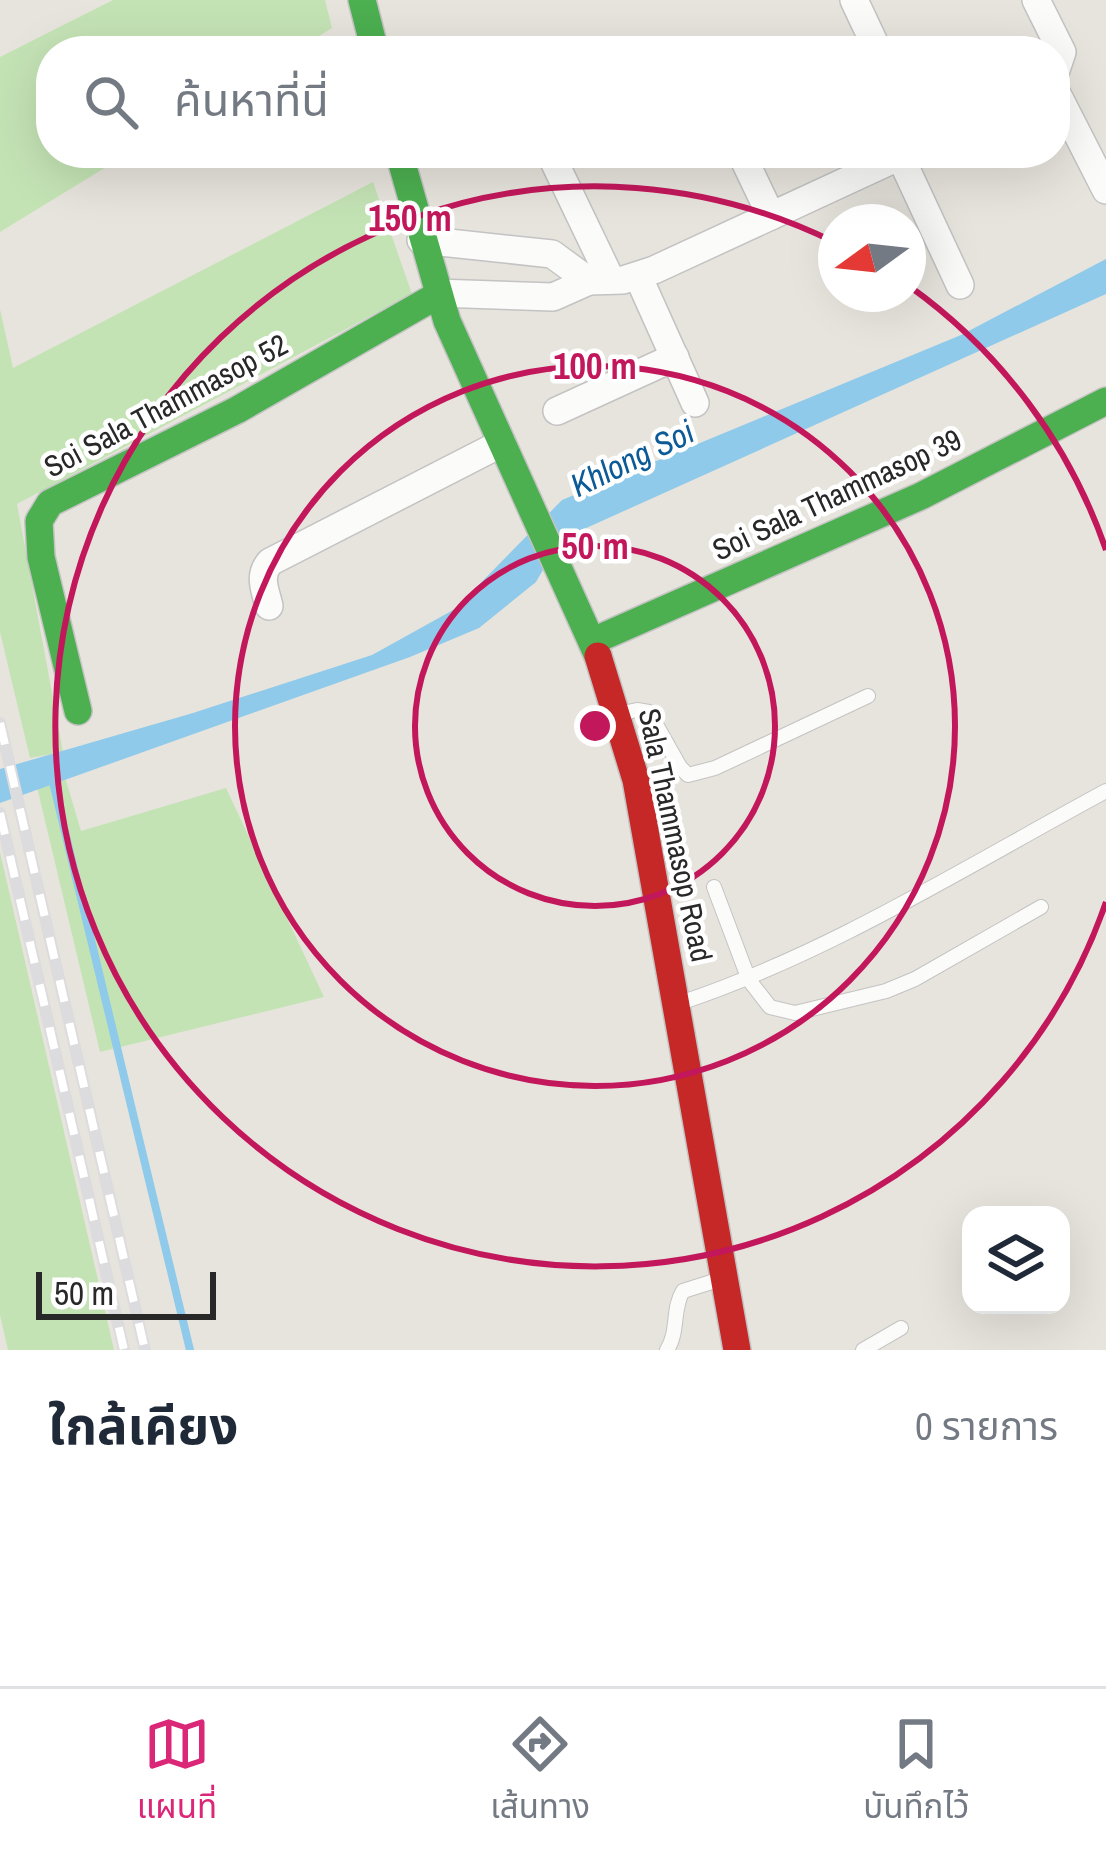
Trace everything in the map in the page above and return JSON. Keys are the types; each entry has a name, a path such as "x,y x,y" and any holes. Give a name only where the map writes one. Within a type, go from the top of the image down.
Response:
{"street":[{"path":"362,0 370,36"},
{"path":"854,0 871,36"},
{"path":"1036,0 1054,36"},
{"path":"1070,119 1106,189"},
{"name":"Sala Thammasop Road","path":"404,168 437,294 593,641 618,715 636,780 737,1350"},
{"path":"558,168 613,279 674,357 695,403"},
{"path":"748,168 771,216"},
{"path":"437,294 553,297 613,279 771,216 873,168"},
{"path":"909,168 960,285"},
{"path":"421,240 552,254 613,279"},
{"name":"Soi Sala Thammasop 52","path":"78,711 38,538 44,507 238,409 437,294"},
{"path":"557,411 674,357"},
{"name":"Soi Sala Thammasop 39","path":"593,641 921,496 1106,401"},
{"path":"269,606 262,581 270,562 502,443"}],"lane":[{"path":"618,715 650,712 688,775 715,768 868,697"},
{"path":"676,1004 749,980 1106,791"},
{"path":"714,887 749,980 770,1007 795,1013 886,991 915,979 1041,908"},
{"path":"667,1350 683,1291 724,1279"},
{"path":"863,1350 901,1328"}],"green space":[{"path":"113,0 325,0 332,28 319,36 42,36"},
{"path":"36,39 36,168 105,168 0,232 0,57"},
{"path":"373,182 412,294 17,504 63,752 30,758 0,632 0,309 13,368"},
{"path":"65,777 81,831 226,788 324,997 100,1052 37,787"},
{"path":"0,852 114,1350 8,1350 0,1315"}],"water":[{"path":"1106,259 1106,294 584,529 551,556 536,582 479,628 0,803 0,769 372,655 455,609 562,500 961,335"}],"waterway":[{"path":"51,774 190,1350"}],"railway":[{"path":"0,723 145,1350"},
{"path":"0,813 124,1350"}],"traffic: fast":[{"path":"362,0 371,36"},
{"path":"403,168 447,321 598,656"},
{"path":"78,711 41,557 39,521 50,503 237,410 438,295"},
{"path":"593,641 921,496 1106,401"}],"traffic: jam":[{"path":"598,656 636,780 737,1350"}],"water label":[{"name":"Khlong Soi","path":"632,458"}]}
